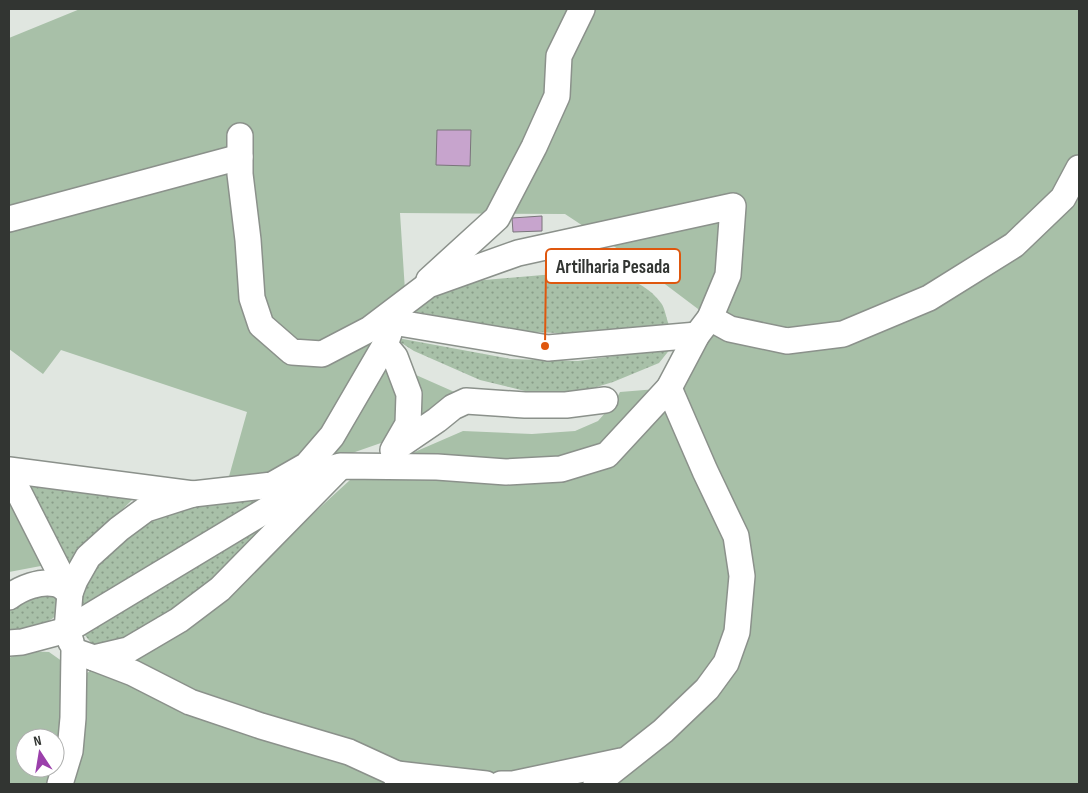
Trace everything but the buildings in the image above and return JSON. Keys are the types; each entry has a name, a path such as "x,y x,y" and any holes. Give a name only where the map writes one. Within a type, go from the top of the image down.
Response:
{"lane":[{"path":"393,450 408,424 409,394 395,357 393,324 497,218 534,147 557,96 559,56 582,9"},
{"path":"9,219 240,147 252,298 261,326 292,352 322,354 370,329 393,324 548,348 704,326 730,329 787,341 843,334 929,298 1014,245 1063,198 1079,168"},
{"path":"78,647 264,510 340,466 437,467 506,472 561,469 607,455 669,388 704,326 728,275 734,206 518,252 428,285 393,324 332,436 307,465 272,486"},
{"path":"596,784 663,730 707,689 726,663 737,632 742,576 736,536 669,388"},
{"path":"70,593 74,580 88,557 119,529 146,509 193,494 272,486 393,450 453,407 466,402 525,406 566,406 605,400"},
{"path":"9,643 22,642 128,650 179,620 220,589 340,466"},
{"path":"9,471 193,494"},
{"path":"9,471 70,593 78,647 70,751 60,784"},
{"path":"9,596 38,584 56,584 70,593"},
{"path":"78,647 190,702 260,726 349,752 400,781 486,784"},
{"path":"501,784 513,784 627,760"}],"green space":[{"path":"80,9 1079,9 1079,784 9,784 9,658 24,651 49,652 66,664 74,682 90,671 112,665 221,598 350,480 463,431 532,434 575,431 598,421 614,403 620,392 669,388 710,318 621,251 565,214 400,213 405,291 385,345 416,375 459,394 401,436 335,459 268,474 228,480 247,412 61,350 43,374 9,349 9,38"},
{"path":"607,274 630,280 650,291 662,305 669,325 579,334 512,331 407,310 451,283 543,275"},
{"path":"392,337 511,359 578,361 671,348 659,363 613,382 570,395 529,392 480,380 414,351"},
{"path":"27,483 134,498 67,564"},
{"path":"222,500 259,501 79,612 86,576 105,552 140,527 180,508"},
{"path":"10,501 46,565 9,572"},
{"path":"265,521 256,543 217,581 144,633 106,646 92,644 84,634"},
{"path":"57,594 58,614 47,622 35,627 9,631 9,605 18,598"}],"place":[{"name":"Artilharia Pesada","path":"545,346"}]}
